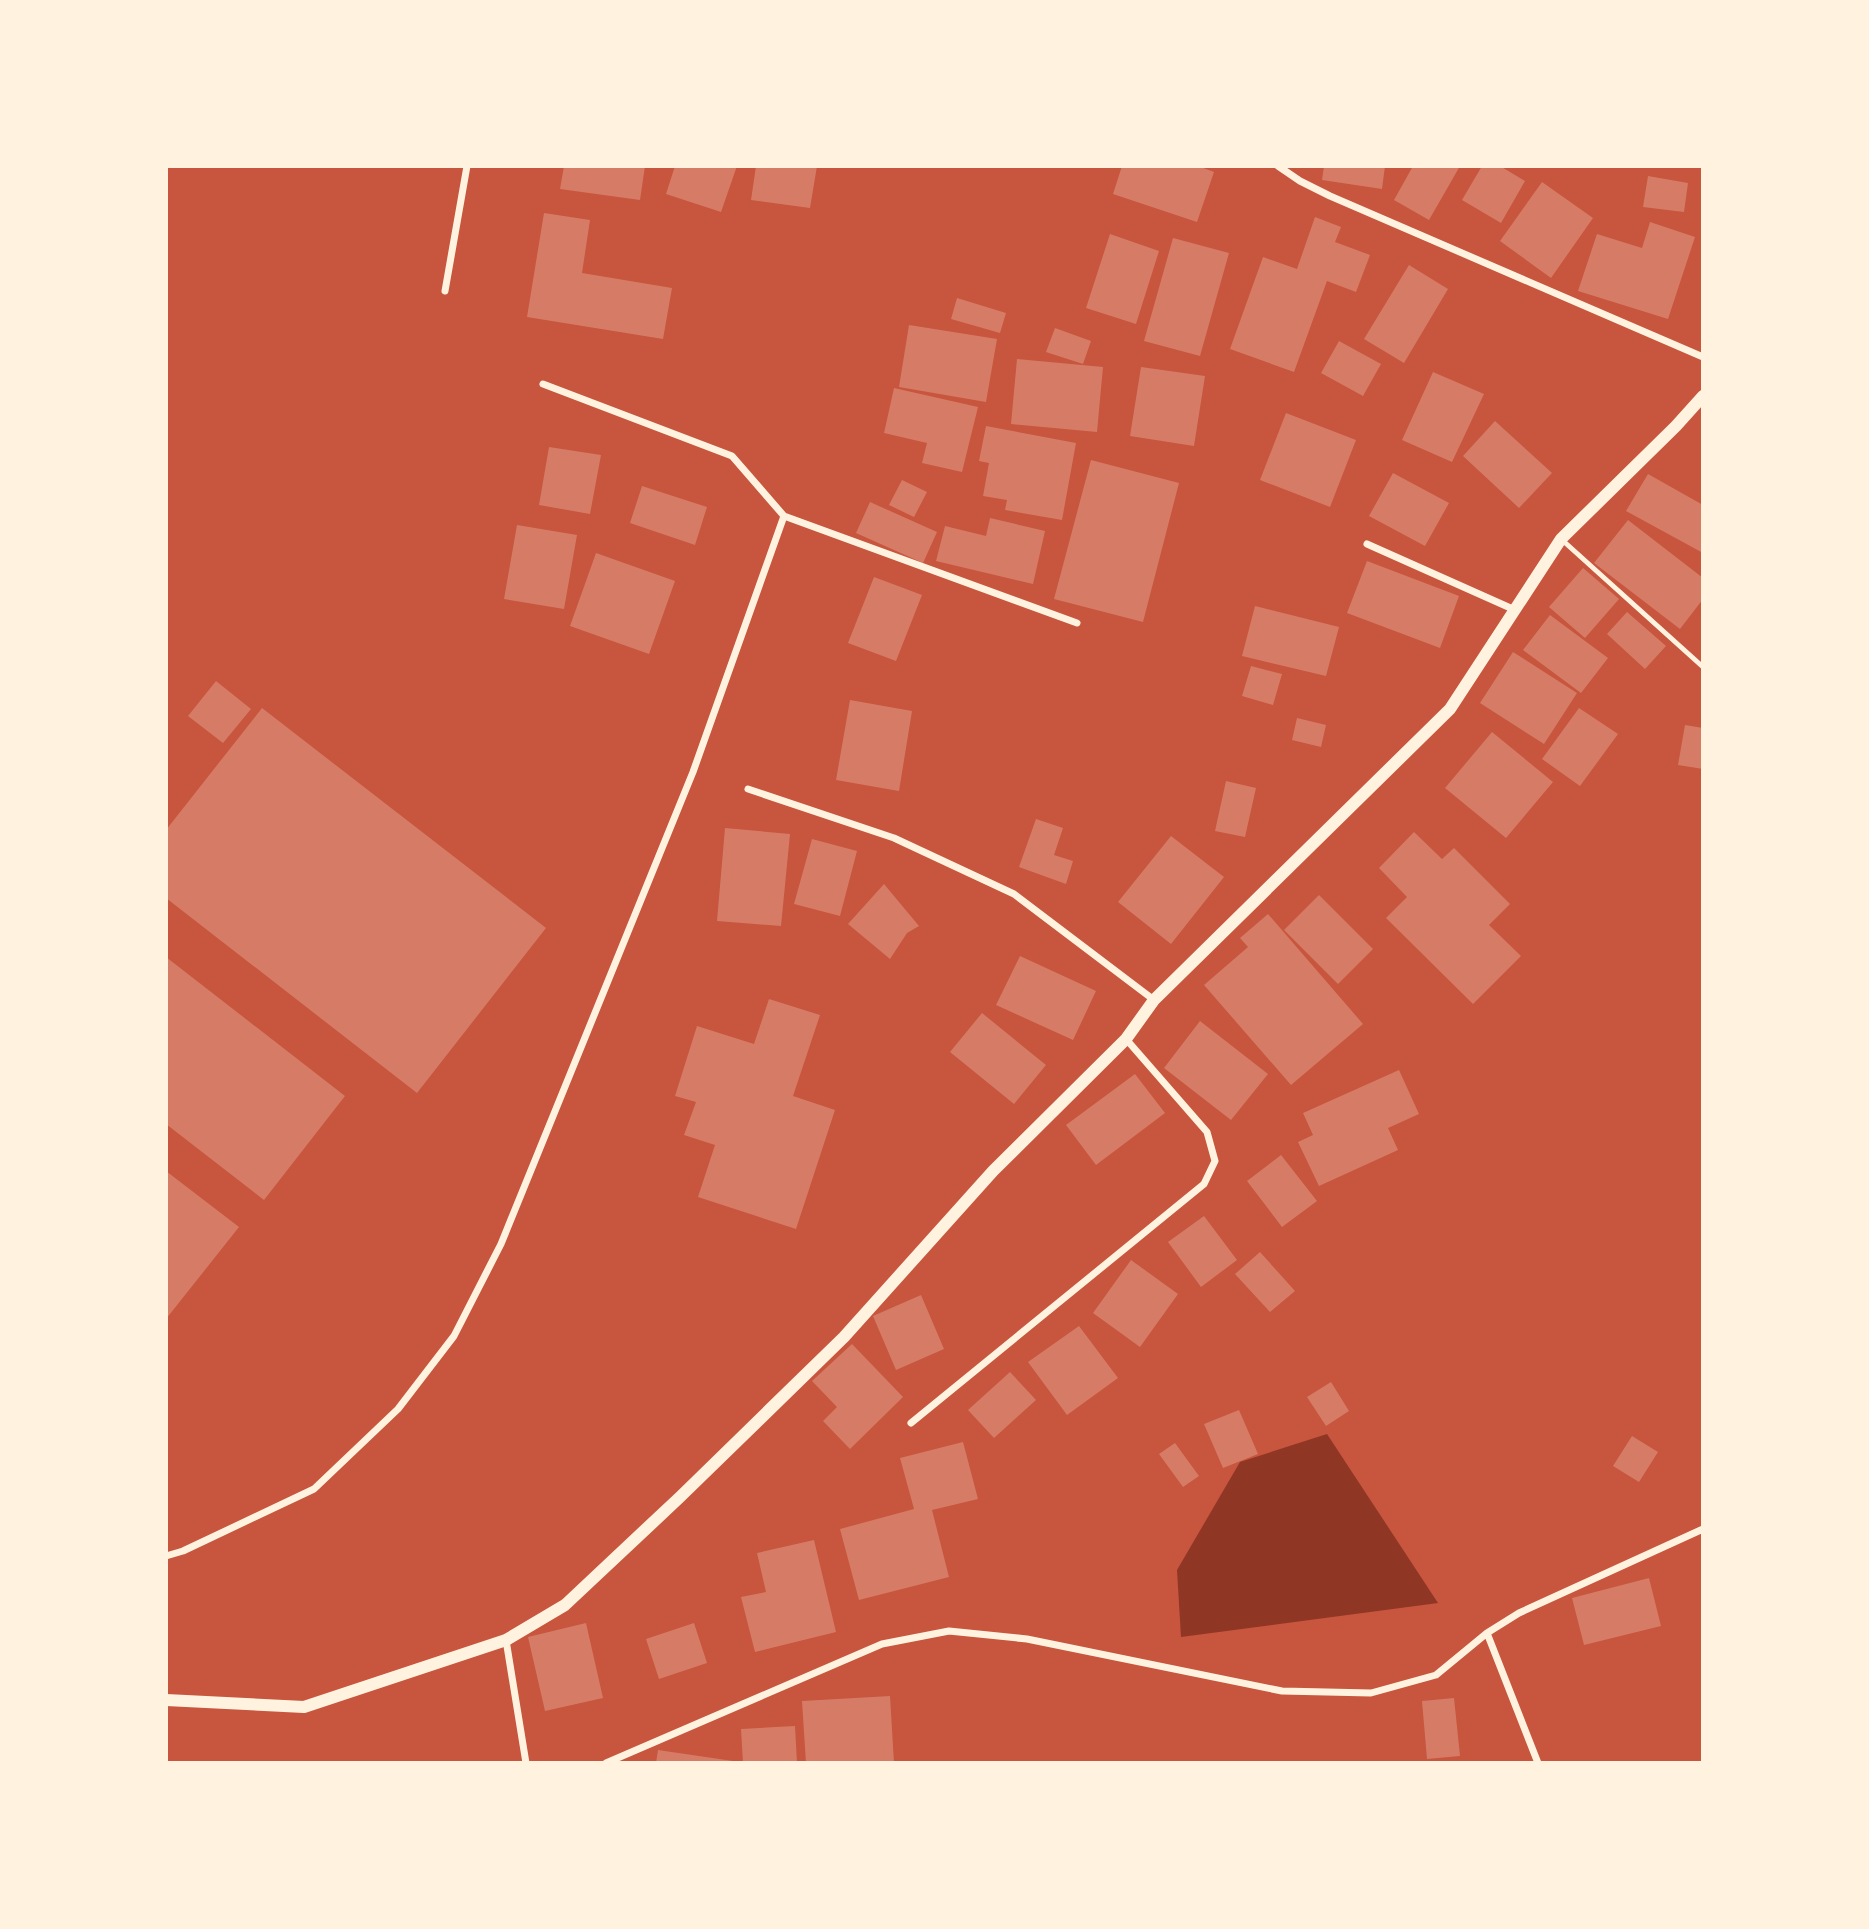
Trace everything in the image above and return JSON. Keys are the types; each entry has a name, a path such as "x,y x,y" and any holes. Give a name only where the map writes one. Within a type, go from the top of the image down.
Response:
{"street":[{"path":"445,291 467,166"},
{"path":"1278,166 1330,196 1703,357"},
{"path":"543,384 732,456 783,516 1077,623"},
{"path":"166,1700 304,1707 506,1640 565,1605 844,1336 993,1171 1126,1039 1154,1000 1450,709 1561,539 1703,396"},
{"path":"166,1556 183,1551 314,1489 398,1409 454,1336 501,1244 688,785 783,516"},
{"path":"1367,544 1515,610"},
{"path":"748,789 894,838 1014,894 1154,1000"},
{"path":"911,1423 1205,1184 1215,1161 1207,1132 1126,1039"},
{"path":"606,1763 882,1644 950,1631 1027,1639 1282,1691 1371,1693 1436,1675 1487,1633 1518,1613 1703,1529"},
{"path":"1487,1633 1538,1763"},
{"path":"506,1640 526,1763"}],"lane":[{"path":"1561,539 1703,667"}],"shaded area":[{"path":"1327,1434 1438,1603 1181,1637 1177,1570 1240,1462"}],"building":[{"path":"564,166 645,166 640,200 560,189"},
{"path":"675,166 737,166 721,212 666,194"},
{"path":"756,166 817,166 810,208 751,200"},
{"path":"1122,166 1198,166 1214,172 1197,222 1113,194"},
{"path":"1324,166 1385,166 1382,189 1322,180"},
{"path":"1413,166 1460,166 1429,220 1394,200"},
{"path":"1482,166 1500,166 1525,181 1501,223 1462,200"},
{"path":"1648,176 1688,183 1684,212 1643,207"},
{"path":"1542,182 1593,218 1551,278 1500,241"},
{"path":"544,213 590,220 582,273 672,288 663,339 527,317"},
{"path":"1315,217 1341,227 1335,242 1370,255 1356,292 1327,281 1294,372 1230,349 1263,257 1297,269"},
{"path":"1650,222 1695,237 1668,319 1578,291 1597,234 1642,248"},
{"path":"1110,234 1159,251 1136,324 1086,308"},
{"path":"1173,238 1229,253 1200,356 1144,341"},
{"path":"1409,265 1448,289 1404,363 1364,339"},
{"path":"957,298 1006,313 1000,333 951,319"},
{"path":"909,325 997,339 986,402 899,387"},
{"path":"1055,328 1091,341 1083,364 1046,352"},
{"path":"1339,341 1381,364 1363,396 1321,373"},
{"path":"1017,359 1103,367 1097,432 1011,424"},
{"path":"1141,367 1205,376 1194,446 1130,436"},
{"path":"1433,372 1484,394 1452,462 1402,440"},
{"path":"894,388 978,407 962,472 922,463 927,443 884,433"},
{"path":"1286,413 1356,440 1330,507 1260,480"},
{"path":"1495,421 1552,473 1519,508 1463,456"},
{"path":"986,426 1076,443 1062,520 1005,510 1007,500 983,496 989,463 979,461"},
{"path":"549,447 601,455 590,514 539,505"},
{"path":"1091,460 1179,483 1143,622 1054,599"},
{"path":"1393,473 1449,503 1425,546 1369,516"},
{"path":"1648,474 1703,505 1703,553 1626,511"},
{"path":"902,480 927,492 914,517 889,505"},
{"path":"642,486 707,507 695,545 630,523"},
{"path":"870,502 937,532 923,563 856,533"},
{"path":"990,518 1045,531 1033,584 936,561 945,526 986,536"},
{"path":"1628,520 1703,578 1703,599 1680,629 1594,563"},
{"path":"517,525 577,535 564,609 504,599"},
{"path":"596,553 675,581 649,654 570,626"},
{"path":"1367,561 1459,596 1440,648 1347,613"},
{"path":"1583,568 1619,599 1585,638 1549,607"},
{"path":"874,577 922,595 896,661 848,643"},
{"path":"1255,606 1339,627 1326,676 1242,656"},
{"path":"1627,612 1666,646 1645,669 1607,634"},
{"path":"1550,615 1608,658 1581,693 1523,650"},
{"path":"1513,652 1577,693 1544,744 1480,703"},
{"path":"1251,666 1282,674 1273,705 1242,696"},
{"path":"216,681 251,709 223,743 188,716"},
{"path":"850,700 912,711 899,791 836,780"},
{"path":"262,708 546,928 417,1093 166,898 166,830"},
{"path":"1579,708 1618,734 1580,786 1542,759"},
{"path":"1297,718 1326,725 1321,747 1292,740"},
{"path":"1685,725 1703,728 1703,769 1678,765"},
{"path":"1492,732 1553,782 1506,838 1445,788"},
{"path":"1226,781 1256,788 1245,837 1215,831"},
{"path":"1036,819 1063,828 1054,855 1073,861 1066,884 1019,867"},
{"path":"725,828 790,834 781,926 717,921"},
{"path":"1414,832 1442,859 1454,848 1510,904 1489,925 1521,956 1473,1004 1386,918 1407,897 1379,868"},
{"path":"1171,836 1224,877 1171,944 1118,902"},
{"path":"812,839 857,851 840,916 794,904"},
{"path":"884,884 919,926 907,933 890,959 848,924"},
{"path":"1319,895 1373,949 1338,984 1284,930"},
{"path":"1268,914 1363,1024 1291,1085 1204,985 1248,947 1240,938"},
{"path":"1020,956 1096,991 1073,1040 996,1005"},
{"path":"166,957 345,1096 264,1200 166,1124"},
{"path":"769,999 820,1015 793,1096 835,1110 796,1229 698,1197 715,1145 684,1135 696,1102 675,1096 697,1026 754,1044"},
{"path":"982,1013 1046,1065 1014,1104 950,1052"},
{"path":"1200,1021 1268,1074 1231,1120 1164,1068"},
{"path":"1399,1070 1419,1114 1388,1128 1398,1150 1319,1186 1298,1142 1313,1135 1303,1113"},
{"path":"1135,1074 1165,1113 1096,1165 1066,1125"},
{"path":"1281,1155 1317,1201 1282,1227 1247,1181"},
{"path":"166,1171 239,1227 166,1319"},
{"path":"1204,1216 1237,1260 1201,1287 1168,1242"},
{"path":"1260,1252 1295,1291 1270,1312 1235,1274"},
{"path":"1131,1260 1178,1294 1140,1347 1093,1313"},
{"path":"921,1295 944,1349 896,1370 873,1316"},
{"path":"1079,1326 1118,1378 1067,1415 1028,1362"},
{"path":"852,1344 903,1397 850,1449 823,1421 837,1407 812,1381"},
{"path":"1010,1372 1036,1400 994,1438 968,1410"},
{"path":"1331,1382 1349,1411 1326,1426 1307,1397"},
{"path":"1239,1410 1258,1454 1223,1468 1204,1424"},
{"path":"1632,1436 1658,1452 1639,1482 1613,1466"},
{"path":"963,1442 978,1499 932,1510 949,1577 859,1600 840,1529 914,1509 900,1458"},
{"path":"1175,1443 1199,1476 1183,1487 1159,1454"},
{"path":"814,1540 836,1632 755,1652 741,1597 766,1592 757,1553"},
{"path":"1649,1578 1661,1626 1584,1645 1572,1598"},
{"path":"586,1623 603,1698 545,1711 528,1637"},
{"path":"694,1623 707,1663 659,1679 646,1639"},
{"path":"890,1696 894,1763 806,1763 802,1701"},
{"path":"1454,1698 1460,1756 1427,1759 1422,1701"},
{"path":"795,1726 797,1763 743,1763 741,1729"},
{"path":"658,1750 733,1761 733,1763 656,1763"}]}
